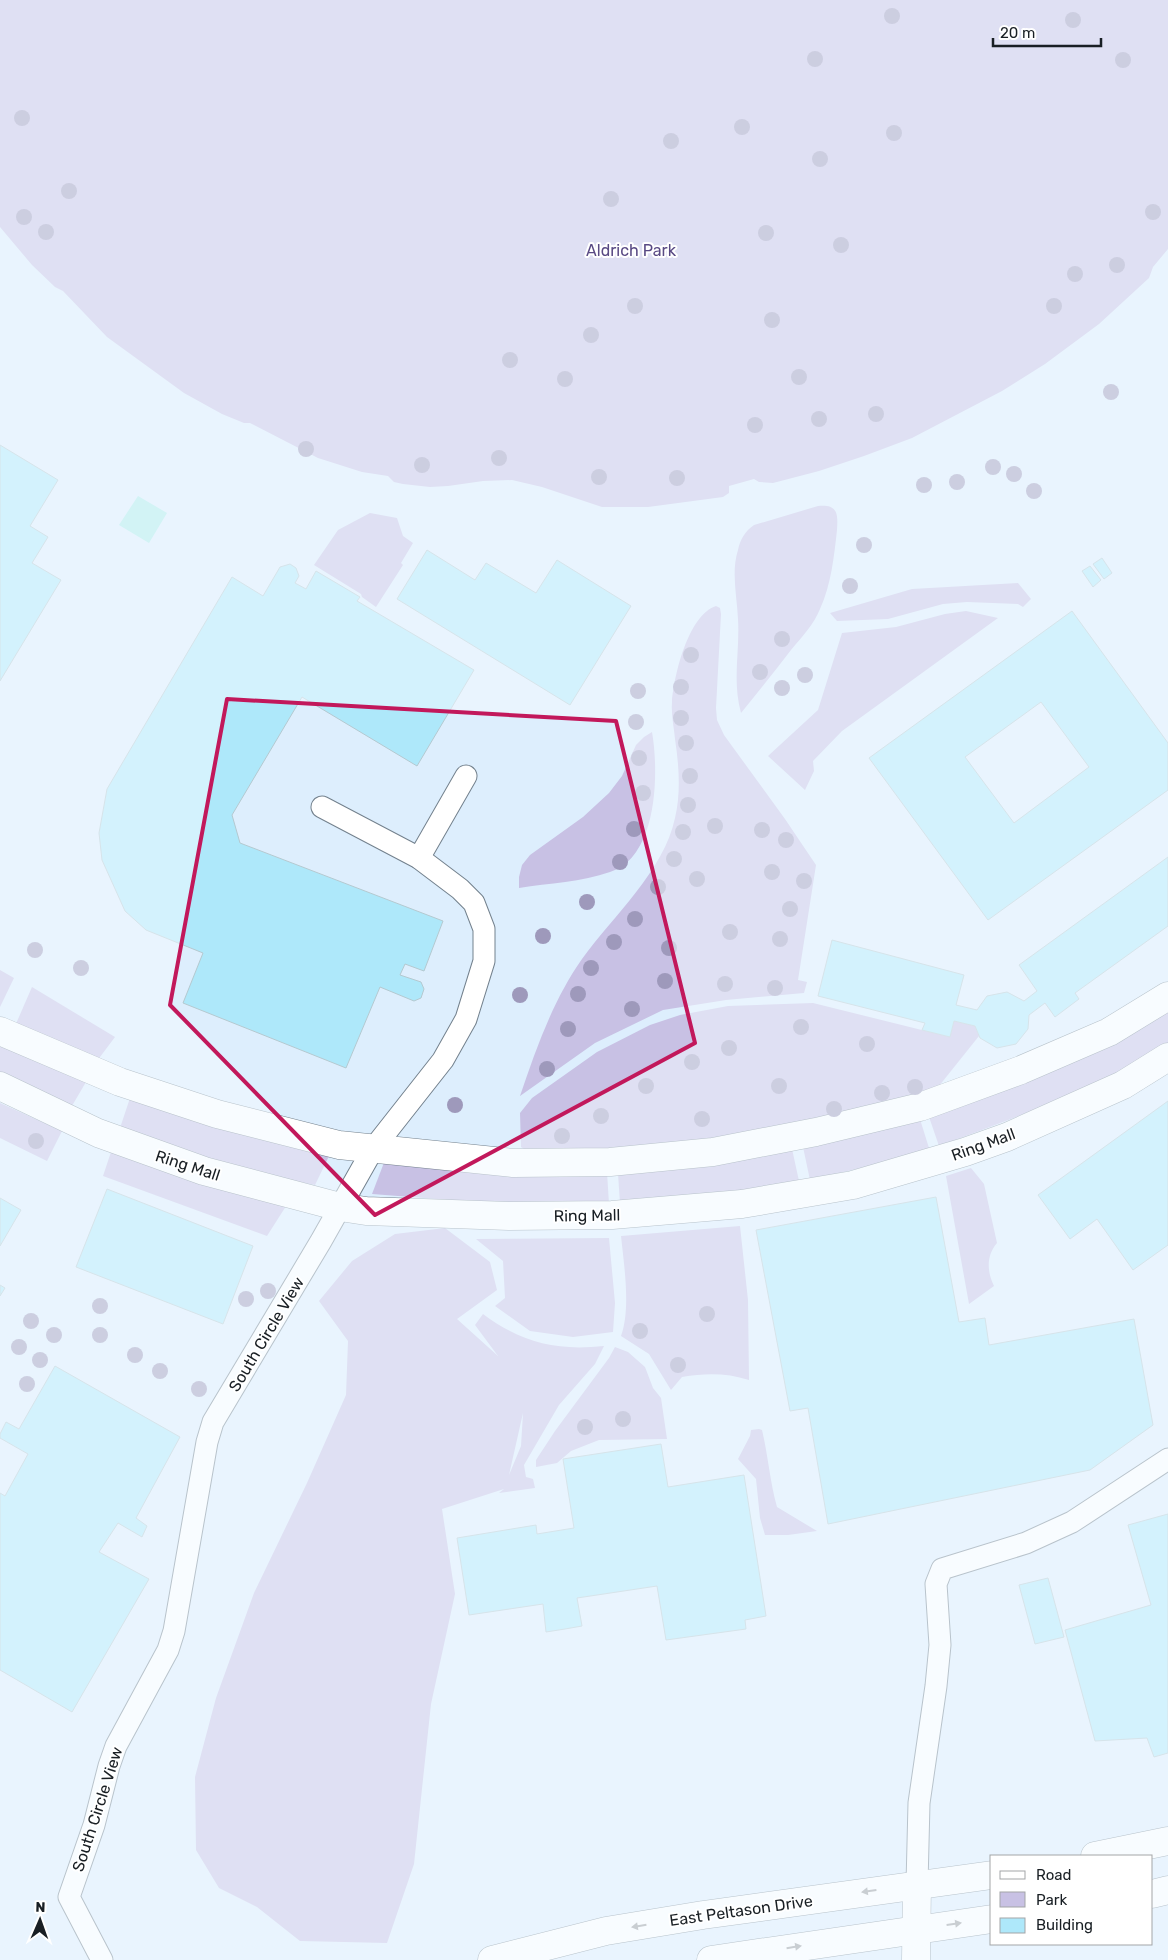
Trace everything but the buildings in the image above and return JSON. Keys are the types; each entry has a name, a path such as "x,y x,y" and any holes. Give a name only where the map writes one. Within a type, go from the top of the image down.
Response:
{"street":[{"path":"0,1031 120,1082 217,1114 339,1145 514,1163 610,1162 712,1152 794,1137 920,1107 1011,1074 1108,1032 1168,996"},
{"name":"Ring Mall","path":"0,1086 98,1133 204,1171 340,1207 366,1211 509,1216 612,1215 742,1204 853,1184 965,1152 1006,1137 1122,1085 1168,1058"},
{"path":"1101,1855 1168,1841"},
{"name":"East Peltason Drive","path":"492,1960 606,1931 703,1915 990,1874"},
{"path":"916,1960 917,1884"},
{"path":"1153,1894 1168,1890"},
{"path":"711,1960 990,1918"}],"lane":[{"path":"419,858 466,776"},
{"name":"South Circle View","path":"102,1960 69,1897 94,1825 108,1766 116,1746 168,1650 174,1631 207,1442 213,1422 373,1149 443,1060 466,1019 484,961 484,929 474,903 460,889 419,858 322,807"},
{"path":"917,1884 919,1803 940,1645 936,1584 942,1569 1026,1543 1072,1522 1168,1459"}],"highlighted area":[{"path":"227,699 616,721 695,1043 375,1215 170,1005"}],"shaded area":[{"path":"0,0 1168,0 1168,1960 0,1960"}],"green space":[{"name":"Aldrich Park","path":"0,0 1168,0 1168,249 1153,267 1149,278 1099,324 1045,364 1002,391 912,438 819,471 773,483 759,482 754,479 729,486 729,493 723,497 648,507 602,507 542,487 512,480 430,487 403,484 394,482 388,476 362,472 318,458 250,423 244,423 222,414 184,393 107,337 63,291 55,287 32,265 0,227"},
{"path":"818,506 833,508 837,515 833,561 824,600 807,630 741,713 737,689 738,619 735,575 736,558 740,543 754,525"},
{"path":"370,513 397,518 403,536 413,543 401,563 403,565 376,607 362,597 361,594 314,565 338,530"},
{"path":"1018,583 1031,599 1023,607 1018,604 967,602 943,604 888,619 837,621 830,613 912,589"},
{"path":"716,606 720,608 721,614 717,720 724,735 816,865 798,980 807,982 804,993 726,1000 663,1010 595,1043 520,1096 546,1025 562,991 594,943 649,875 669,838 675,818 679,789 678,759 672,712 673,691 679,663 690,633 706,612"},
{"path":"966,611 998,618 842,731 813,761 814,771 805,790 768,756 818,710 842,633 896,627 945,614"},
{"path":"652,732 655,769 652,811 646,832 638,849 626,863 610,872 577,880 519,888 522,865 530,855 583,817 609,793 622,776 636,745"},
{"path":"0,970 14,978 0,1007"},
{"path":"32,987 115,1037 97,1061 15,1026"},
{"path":"813,1003 950,1037 954,1021 975,1026 979,1036 935,1091 758,1131 673,1144 624,1149 527,1151 521,1147 520,1113 532,1098 597,1052 650,1025 680,1015 728,1006"},
{"path":"1168,1006 1168,1046 1113,1075 1027,1113 939,1146 928,1114"},
{"path":"0,1043 86,1082 69,1111 0,1078"},
{"path":"130,1098 330,1154 315,1185 264,1175 119,1131"},
{"path":"0,1103 62,1131 47,1161 0,1138"},
{"path":"919,1116 929,1148 869,1166 810,1180 803,1147"},
{"path":"792,1149 799,1181 754,1191 620,1204 618,1173"},
{"path":"111,1152 288,1203 267,1236 103,1176"},
{"path":"385,1160 607,1172 609,1204 489,1203 372,1194"},
{"path":"971,1168 984,1184 997,1243 989,1259 989,1270 994,1286 969,1304 946,1176"},
{"path":"740,1226 748,1300 749,1380 708,1374 682,1377 671,1390 649,1354 621,1336 626,1313 626,1300 621,1236"},
{"path":"445,1228 490,1262 497,1290 457,1319 498,1356 475,1325 483,1314 512,1332 540,1343 570,1347 604,1346 595,1364 559,1405 524,1465 526,1477 533,1479 535,1488 499,1493 504,1489 442,1509 455,1594 431,1704 414,1864 387,1943 300,1941 257,1907 219,1888 196,1850 195,1777 216,1698 254,1593 307,1483 346,1395 348,1341 319,1301 352,1261 395,1234","holes":["523,1413 521,1446 509,1475"]},
{"path":"609,1238 615,1303 613,1332 573,1337 530,1331 495,1306 505,1298 503,1261 476,1239"},
{"path":"615,1347 628,1352 645,1367 653,1388 661,1398 667,1439 599,1440 571,1451 557,1463 536,1467 536,1460 555,1431 609,1358"},
{"path":"751,1430 762,1430 777,1507 817,1531 788,1535 765,1535 760,1518 756,1479 738,1459 750,1436"}],"water":[{"path":"138,496 167,513 149,543 119,525"}]}
